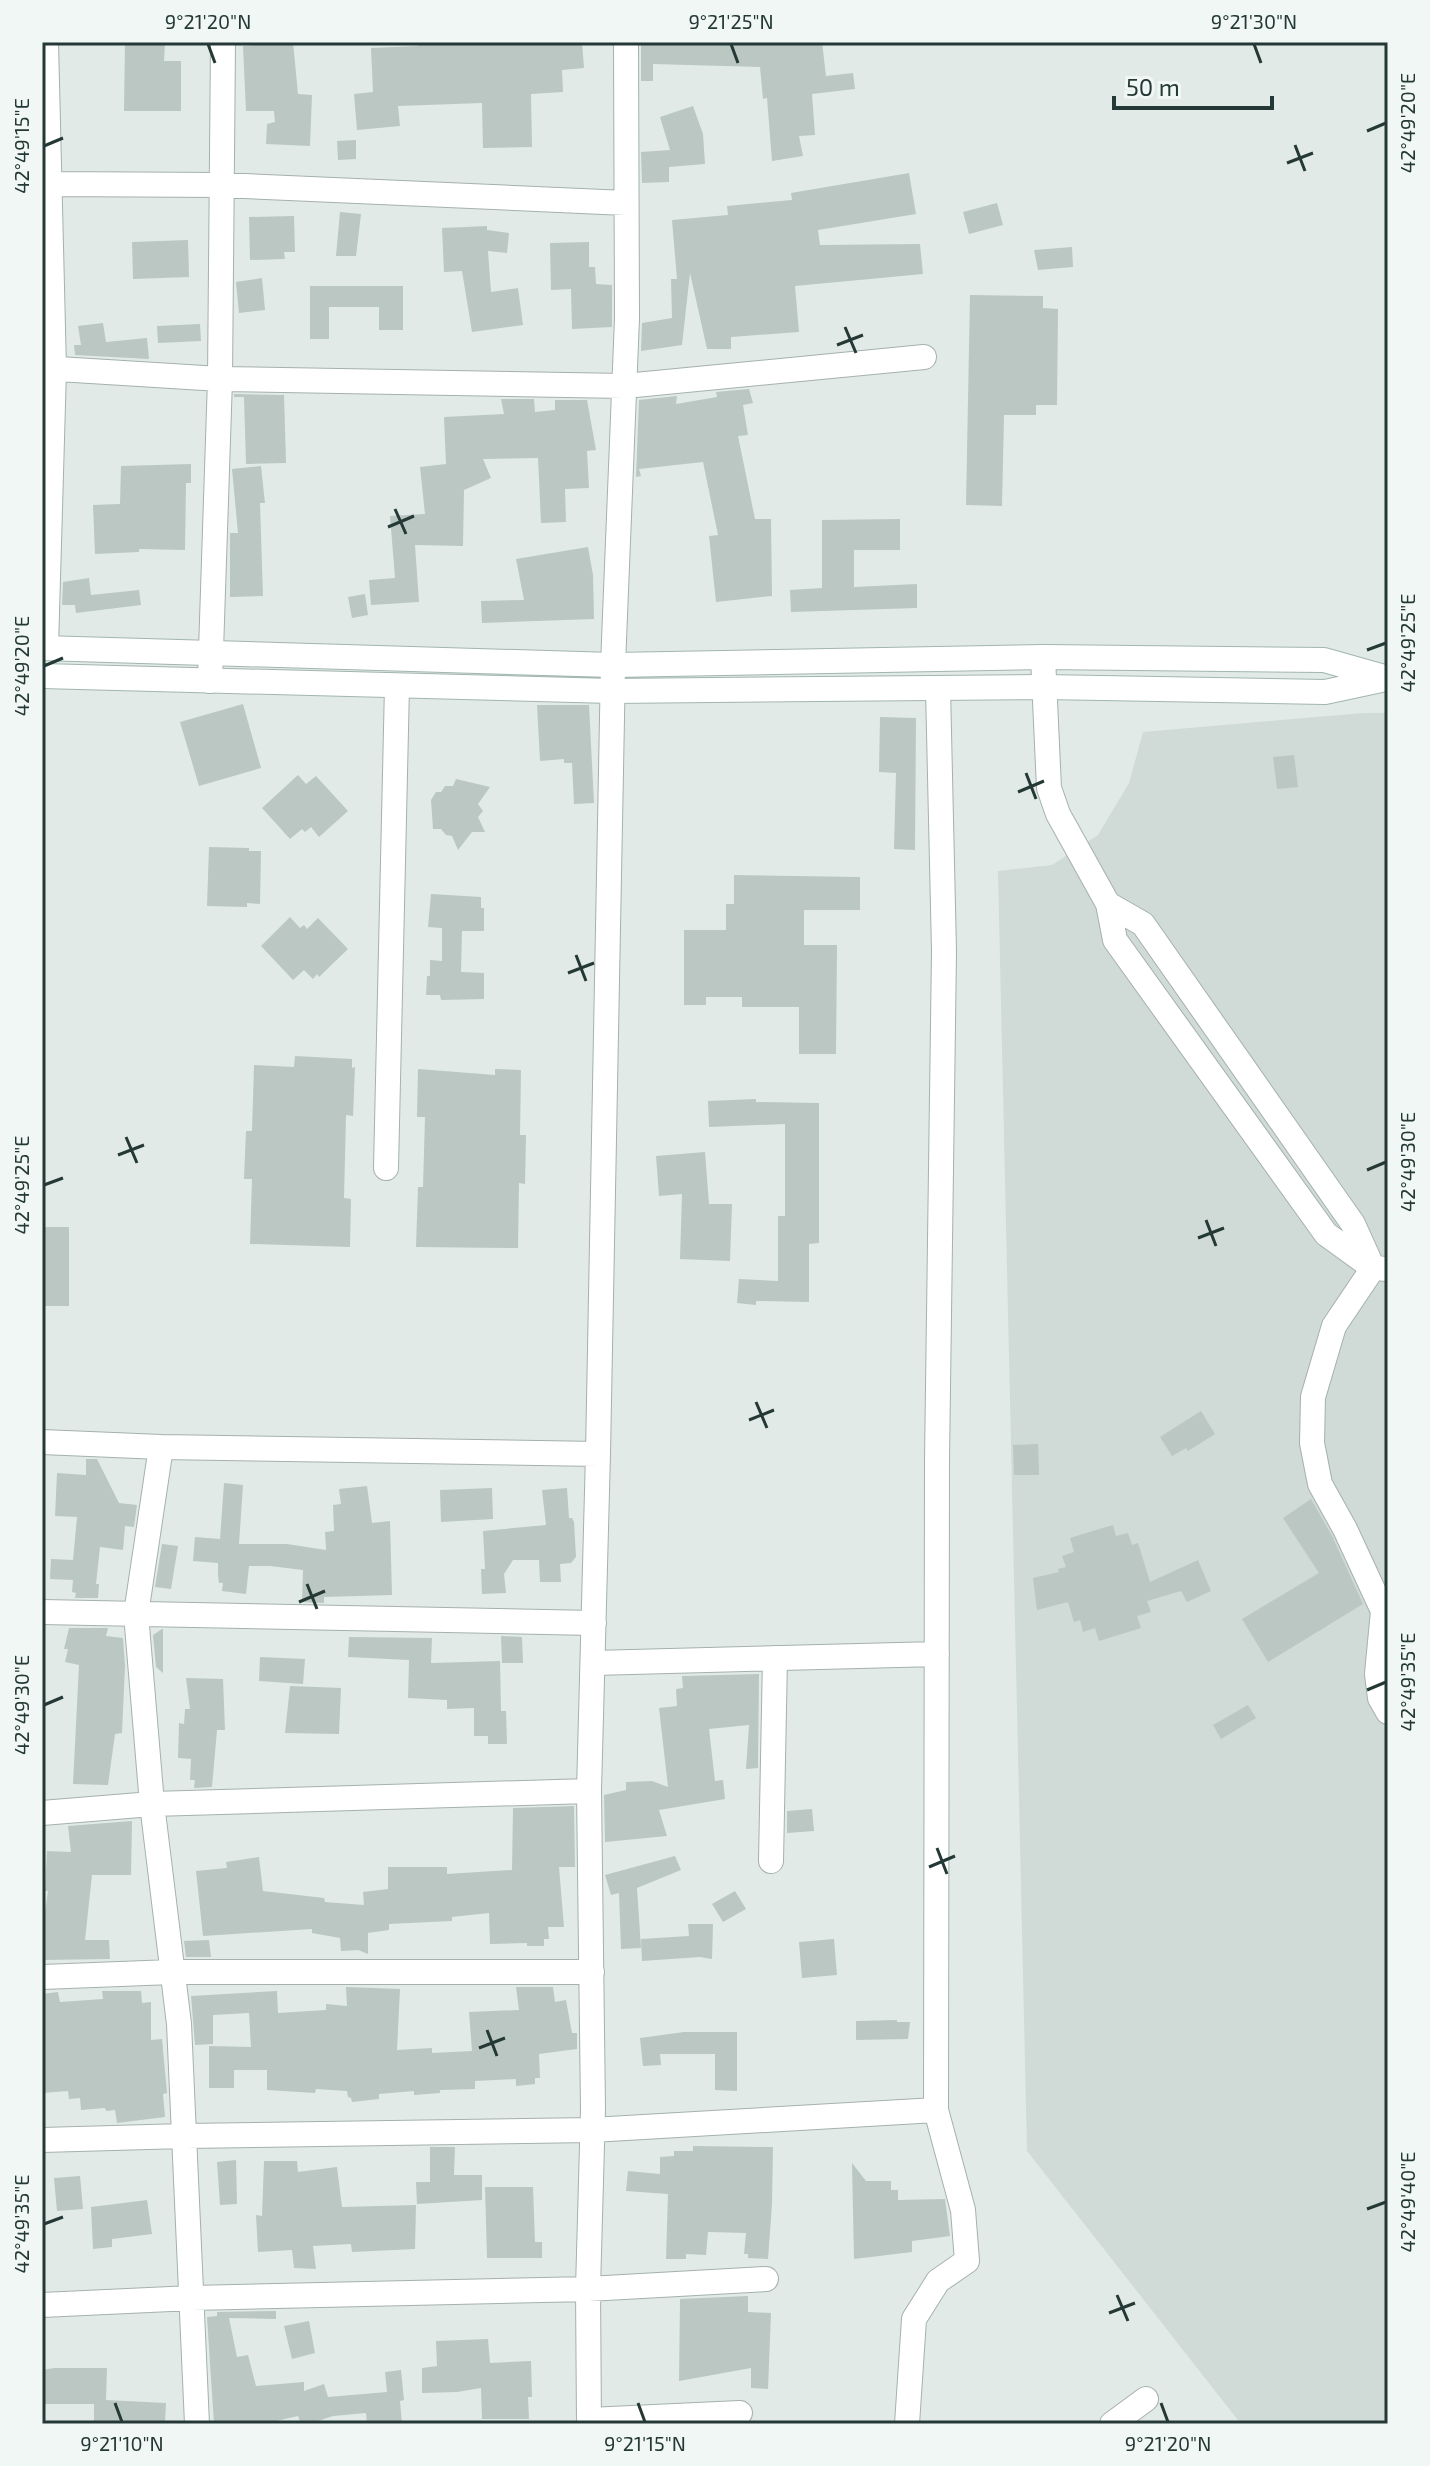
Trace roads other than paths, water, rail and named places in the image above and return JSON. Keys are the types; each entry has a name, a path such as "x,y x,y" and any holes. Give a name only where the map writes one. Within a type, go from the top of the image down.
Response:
{"street":[{"path":"46,42 50,184 44,648 613,665 1043,657 1324,660 1388,678"},
{"path":"210,681 220,379 223,42"},
{"path":"626,42 625,386 612,691 589,1791 592,1972 589,2422 740,2413"},
{"path":"50,184 221,185 626,203"},
{"path":"48,369 220,379 625,386 924,357"},
{"path":"1043,657 1049,788 1058,814 1108,904 1115,940 1326,1234 1380,1269 1334,1326 1313,1397 1312,1443 1320,1484 1383,1611 1380,1698 1388,1712"},
{"path":"42,676 612,691 1044,687 1325,692 1388,678"},
{"path":"386,1168 397,686"},
{"path":"907,2424 914,2319 938,2281 967,2261 963,2210 936,2110 937,1460 944,951 938,688"},
{"path":"42,1442 161,1447 598,1454"},
{"path":"161,1447 136,1614 152,1804 179,2024 197,2424"},
{"path":"42,1612 594,1623"},
{"path":"594,1663 937,1654"},
{"path":"771,1861 775,1658"},
{"path":"42,1813 152,1804 589,1791"},
{"path":"42,1977 172,1972 592,1972"},
{"path":"42,2140 592,2130 936,2110"},
{"path":"42,2305 192,2298 588,2289 766,2279"},
{"path":"1112,2424 1146,2399"}]}
